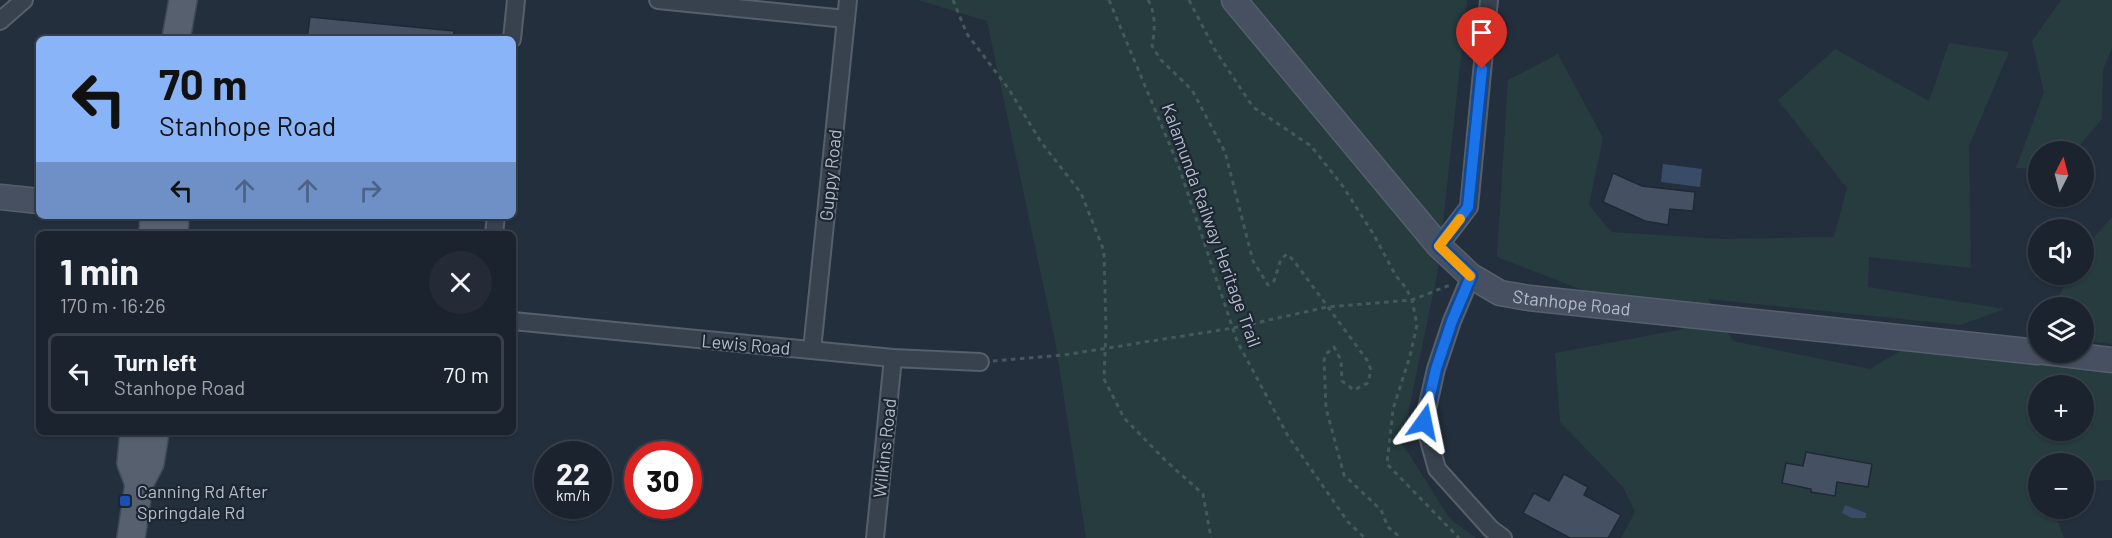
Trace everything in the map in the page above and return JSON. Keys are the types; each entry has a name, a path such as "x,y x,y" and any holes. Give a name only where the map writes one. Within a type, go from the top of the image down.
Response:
{"main road":[{"path":"134,435 131,463 139,484"},
{"path":"131,538 139,484 150,463 155,435"}],"street":[{"path":"0,21 24,0"},
{"path":"512,36 516,0"},
{"path":"658,0 846,19"},
{"name":"Guppy Road","path":"812,350 848,0"},
{"name":"Stanhope Road","path":"1234,0 1439,246 1471,276 1500,293 1529,298 2028,351"},
{"path":"1439,246 1468,207 1489,0"},
{"path":"0,197 36,201"},
{"path":"1471,276 1452,321 1436,369 1424,422 1437,469 1491,529 1503,538"},
{"name":"Lewis Road","path":"516,321 893,358 980,362"},
{"name":"Wilkins Road","path":"875,538 893,358"},
{"path":"2094,358 2112,360"}],"path":[{"path":"953,0 967,34 1008,88 1041,142 1081,193 1104,251 1104,379 1124,418 1166,461 1203,494 1211,538"},
{"name":"Kalamunda Railway Heritage Trail","path":"1109,0 1179,167 1237,341 1288,436 1348,522 1365,538"},
{"path":"1148,0 1153,9 1152,46 1161,60 1192,90 1225,152 1253,261 1268,285 1274,281 1281,259 1287,255 1294,261 1368,360 1371,370 1368,382 1354,390 1342,381 1341,360 1334,346 1326,354 1324,360 1326,408 1344,475 1381,510 1388,527 1401,538"},
{"path":"1189,0 1215,50 1253,107 1311,146 1342,185 1412,300 1417,325 1410,357 1393,410 1387,464 1459,538"},
{"path":"980,362 1064,355 1233,328 1327,307 1412,300 1471,276"}],"green space":[{"path":"918,0 1467,0 1438,270 1402,443 1450,519 1476,538 1086,538 1055,340 987,21"},
{"path":"2061,0 2112,0 2112,48 2103,70 2102,119 2083,141 2028,141 2028,169 2016,168 2044,92 2032,41"},
{"path":"1949,43 2009,52 1969,146 1971,268 1869,257 1868,287 2005,309 1960,325 1708,299 1733,341 1870,369 1905,348 2112,374 2112,480 2094,481 2094,453 2028,453 2028,519 2057,519 2064,538 1621,538 1635,512 1623,487 1560,422 1555,353 1684,329 1497,257 1508,80 1558,54 1603,138 1589,205 1611,232 1721,239 1834,237 1847,188 1778,100 1835,49 1929,101"},
{"path":"2112,217 2112,344 2094,342 2094,297 2058,297 2065,285 2094,285 2094,237"}],"water":[{"path":"1663,164 1702,169 1700,187 1661,182"},
{"path":"1845,505 1866,513 1866,518 1852,518 1842,513"}],"building":[{"path":"310,17 454,31 453,36 307,36"},
{"path":"1613,173 1642,186 1695,192 1693,211 1670,209 1668,225 1645,221 1603,202"},
{"path":"1806,452 1872,464 1868,487 1837,482 1835,496 1811,492 1811,489 1782,483 1786,463 1803,466"},
{"path":"1564,474 1588,487 1584,495 1621,515 1608,538 1570,538 1523,513 1534,493 1549,501"}],"slow traffic":[{"path":"1460,219 1439,246 1470,276"}],"place":[{"name":"Canning Rd After Springdale Rd","path":"125,501"}],"route":[{"path":"1424,422 1436,369 1452,321 1471,276 1439,246 1468,207 1482,69"}]}
